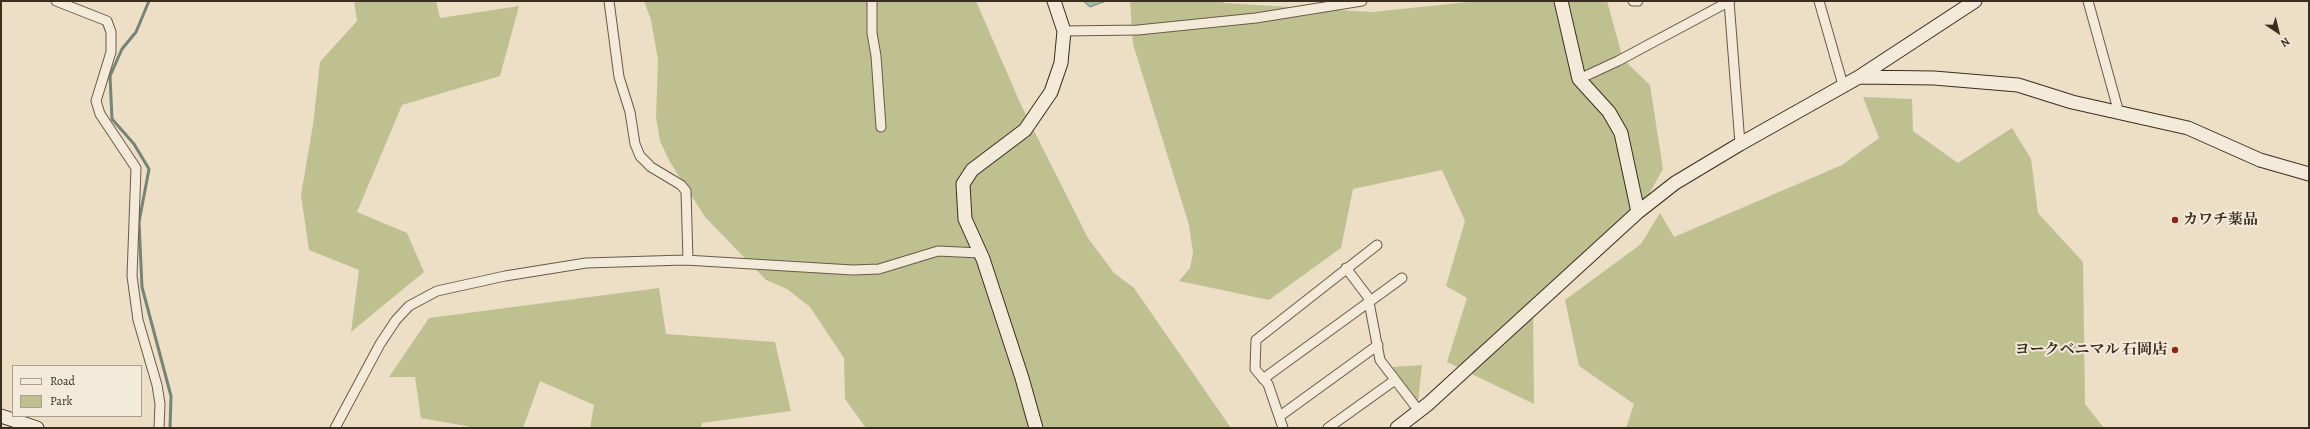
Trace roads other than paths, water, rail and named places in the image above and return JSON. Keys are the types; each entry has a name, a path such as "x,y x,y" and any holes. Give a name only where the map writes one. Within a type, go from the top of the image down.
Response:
{"street":[{"path":"56,1 107,21 111,32 111,52 96,101 100,114 136,168 132,276 138,320 157,385 160,404 159,428"},
{"path":"609,1 619,77 630,112 635,144 640,156 651,167 682,185 686,191 688,260"},
{"path":"872,1 872,33 876,56 881,127"},
{"path":"1036,428 1022,378 980,253 965,219 963,184 972,170 1025,130 1051,92 1061,63 1064,31 1054,1"},
{"path":"1064,31 1138,30 1256,18 1362,1"},
{"path":"1561,1 1579,79 1609,112 1621,133 1638,212"},
{"path":"1633,1 1638,1"},
{"path":"1579,79 1618,61 1729,1 1740,144"},
{"path":"1820,1 1843,85"},
{"path":"1397,428 1419,411 1638,212 1675,182 1859,77 1975,1"},
{"path":"2088,1 2119,113"},
{"path":"1859,77 1934,78 2018,85 2072,102 2188,128 2260,160 2309,174"},
{"path":"1284,428 1268,384 1255,369 1256,340 1377,244"},
{"path":"335,428 380,344 396,320 409,306 437,291 505,276 586,263 688,260 853,270 878,269 938,251 980,253"},
{"path":"1346,268 1368,297 1380,360 1419,411"},
{"path":"1263,379 1402,278"},
{"path":"1280,416 1378,345"},
{"path":"1328,428 1395,380"},
{"path":"1,416 37,428"}],"water":[{"path":"1083,1 1106,1 1090,7"}],"waterway":[{"path":"149,1 136,32 122,49 110,76 112,119 134,144 149,169 139,222 142,287 171,396 170,428"}],"place":[{"name":"カワチ薬品","path":"2175,220"},
{"name":"ヨークベニマル 石岡店","path":"2175,350"}]}
